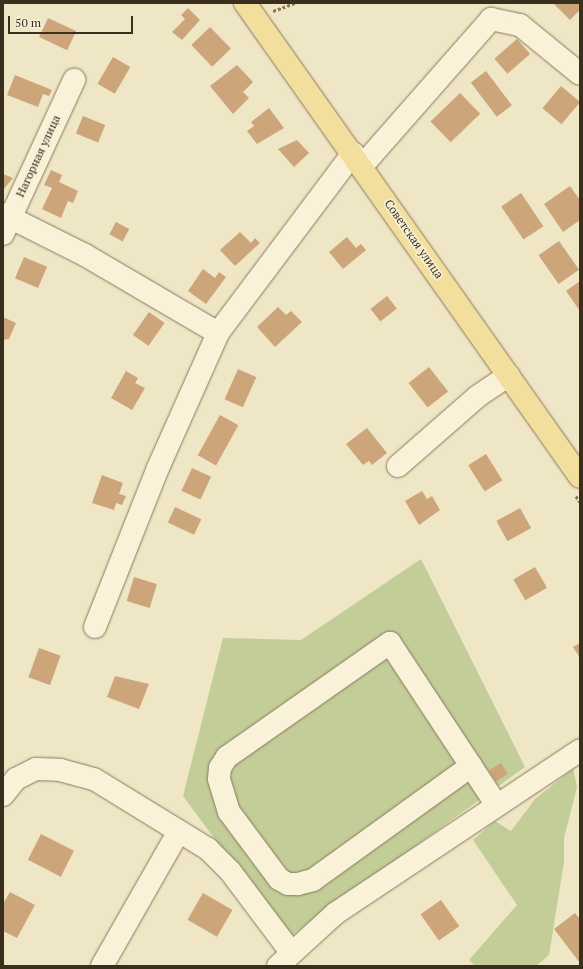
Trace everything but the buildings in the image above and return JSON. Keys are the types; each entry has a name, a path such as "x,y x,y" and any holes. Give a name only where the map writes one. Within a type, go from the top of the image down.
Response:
{"main road":[{"name":"Советская улица","path":"245,3 358,159 580,477"}],"street":[{"path":"95,627 158,468 218,333 358,159 490,19 520,25 580,74"},
{"name":"Нагорная улица","path":"5,221 74,80"},
{"path":"5,221 85,255 218,333"},
{"path":"398,466 478,396 508,375"},
{"path":"471,766 313,880 298,884 279,879 230,812 218,779 220,768 227,757 390,643 471,766 496,804"},
{"path":"3,795 16,779 36,769 60,770 94,779 208,849 230,871 284,959 336,913 496,804 580,750"},
{"path":"102,966 179,831"}],"path":[{"path":"266,13 295,3"}],"green space":[{"path":"421,559 525,767 288,938 183,796 223,638 301,640"},
{"path":"573,769 577,787 564,838 564,862 549,955 536,966 475,966 469,960 517,905 473,840 495,821 511,831 535,799"}]}
